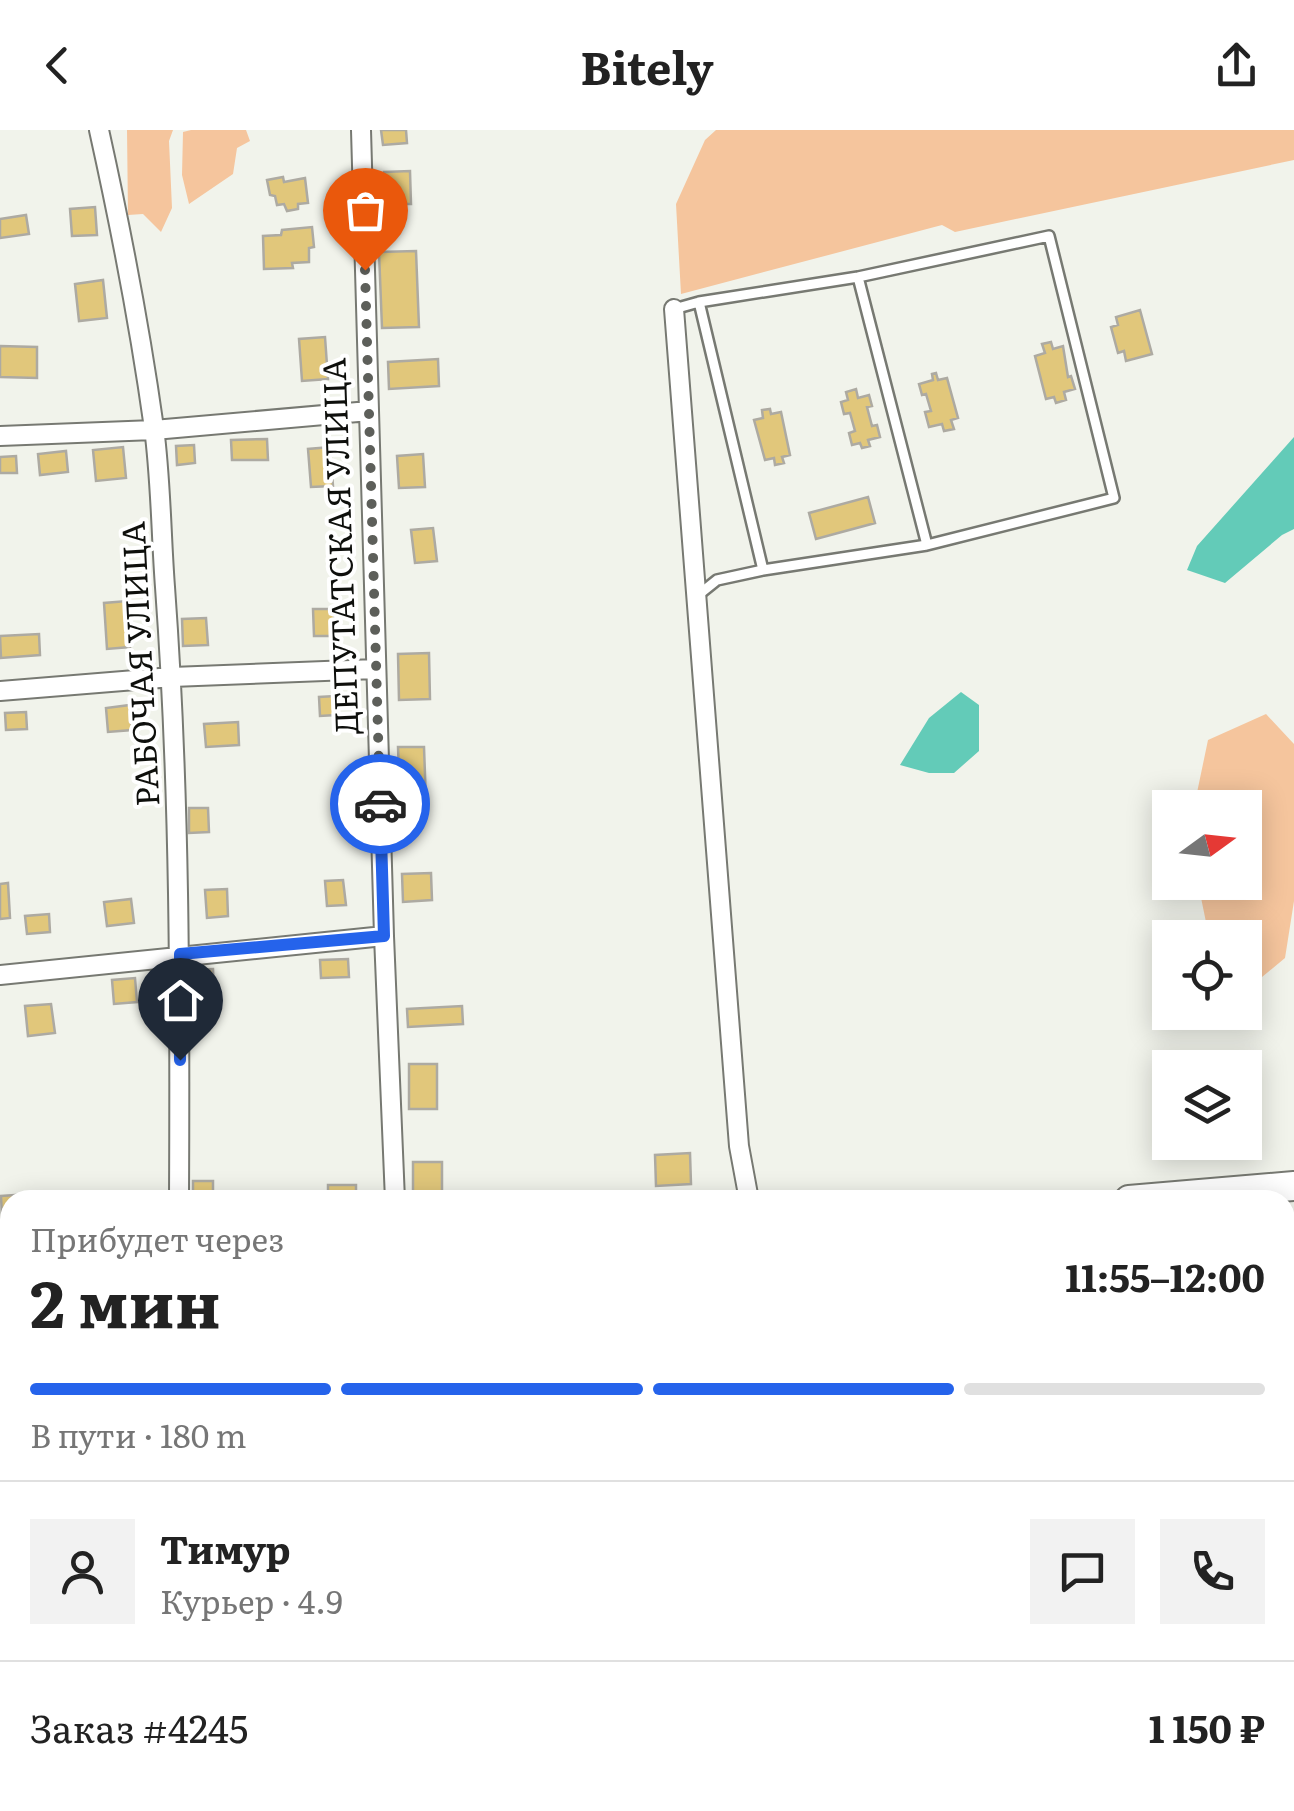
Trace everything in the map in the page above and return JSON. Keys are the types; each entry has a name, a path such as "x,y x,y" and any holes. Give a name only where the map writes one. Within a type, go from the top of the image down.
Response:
{"main road":[{"path":"1247,1190 1294,1186"}],"street":[{"name":"РАБОЧАЯ УЛИЦА","path":"100,130 132,277 136,331 154,430 172,677 180,954 179,1190"},
{"name":"ДЕПУТАТСКАЯ УЛИЦА","path":"361,130 395,1190"},
{"path":"674,309 738,1146 747,1190"},
{"path":"0,436 154,430 368,411"},
{"path":"0,690 172,677 376,669"},
{"path":"0,975 384,936"}],"lane":[{"path":"674,309 858,277 1050,236 1114,498 927,545 717,580 694,598"},
{"path":"858,277 927,545"},
{"path":"699,302 763,570"}],"shaded area":[{"path":"127,130 173,130 169,141 172,208 161,232 143,214 128,215"},
{"path":"246,130 250,141 237,148 233,174 189,204 182,175 183,132"},
{"path":"716,130 1294,130 1294,160 955,232 942,225 681,294 676,204 705,140"},
{"path":"1266,714 1294,744 1294,901 1285,958 1262,977 1262,920 1206,920 1201,900 1262,900 1262,790 1198,790 1208,740"}],"water":[{"path":"1294,437 1294,529 1225,583 1187,570 1197,546"},
{"path":"961,692 979,705 979,751 954,773 929,773 900,765 929,718"}],"building":[{"path":"381,130 406,130 407,143 383,145"},
{"path":"410,171 411,204 385,204 384,172"},
{"path":"283,177 284,182 305,178 308,203 287,211 284,204 277,205 267,180"},
{"path":"95,207 97,235 72,236 70,209"},
{"path":"26,215 29,234 0,238 0,219"},
{"path":"312,227 314,247 309,248 309,262 292,263 293,268 264,269 263,236"},
{"path":"416,251 419,327 382,328 379,252"},
{"path":"103,280 107,318 79,321 75,284"},
{"path":"1140,310 1152,354 1126,361 1124,351 1118,353 1111,327 1118,325 1116,317"},
{"path":"325,337 328,379 302,381 299,339"},
{"path":"1051,342 1053,349 1063,346 1068,377 1071,376 1075,389 1064,392 1066,400 1056,403 1054,397 1046,399 1035,356 1045,353 1042,344"},
{"path":"0,346 37,347 37,378 0,377"},
{"path":"438,359 439,386 389,389 388,362"},
{"path":"936,373 938,380 947,378 958,418 951,420 954,429 944,431 942,424 929,427 925,412 931,411 919,384 933,380 932,374"},
{"path":"856,389 858,398 869,395 872,406 867,407 880,437 868,440 870,446 862,448 860,443 852,445 849,433 855,431 850,413 844,414 841,402 848,400 846,392"},
{"path":"770,409 771,414 781,412 790,455 782,457 784,463 775,465 774,458 765,460 754,420 763,418 762,410"},
{"path":"267,439 268,460 232,460 231,440"},
{"path":"194,445 195,463 177,465 176,446"},
{"path":"123,447 126,478 96,481 93,450"},
{"path":"330,447 333,486 311,487 308,449"},
{"path":"66,451 68,472 40,475 38,454"},
{"path":"423,454 425,487 399,488 397,456"},
{"path":"16,456 17,473 0,473 0,457"},
{"path":"868,497 875,523 816,539 809,513"},
{"path":"433,528 437,561 415,563 411,530"},
{"path":"127,601 130,647 107,649 104,603"},
{"path":"313,609 334,609 335,636 314,636"},
{"path":"206,618 208,645 183,646 182,619"},
{"path":"39,634 40,655 1,658 0,636"},
{"path":"429,653 430,699 399,700 398,654"},
{"path":"335,696 336,715 320,716 319,697"},
{"path":"130,705 132,730 108,732 106,708"},
{"path":"26,712 27,729 6,730 5,713"},
{"path":"238,722 239,745 206,747 204,724"},
{"path":"398,747 424,747 426,802 400,803"},
{"path":"189,808 208,808 209,832 189,833"},
{"path":"431,873 432,900 403,902 402,874"},
{"path":"343,880 346,905 327,906 325,881"},
{"path":"8,883 10,918 0,919 0,884"},
{"path":"227,889 228,916 207,918 205,890"},
{"path":"131,899 134,923 107,926 104,902"},
{"path":"49,914 50,932 27,934 25,916"},
{"path":"348,959 349,977 321,978 320,960"},
{"path":"213,969 214,994 191,995 190,970"},
{"path":"135,978 137,1002 114,1004 112,980"},
{"path":"51,1004 55,1033 28,1036 25,1006"},
{"path":"462,1006 463,1024 408,1027 407,1009"},
{"path":"409,1064 437,1064 437,1109 409,1109"},
{"path":"690,1153 691,1184 656,1186 655,1155"},
{"path":"413,1162 442,1162 442,1190 413,1190"},
{"path":"193,1181 213,1181 213,1190 193,1190"},
{"path":"328,1185 356,1185 356,1190 328,1190"}],"way so far":[{"path":"365,270 380,804"}],"route":[{"path":"180,1060 180,954 384,936 380,804"}]}
